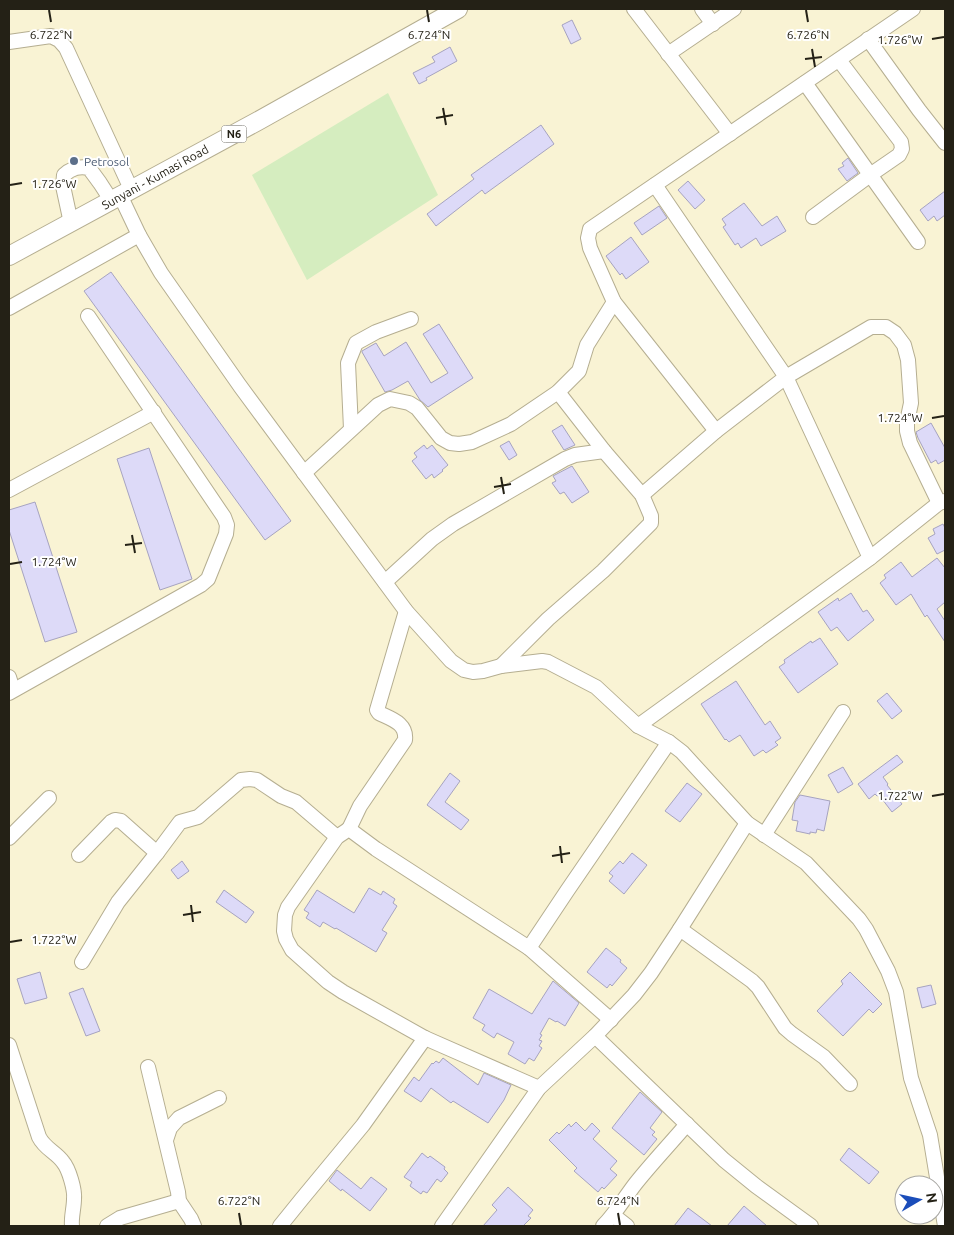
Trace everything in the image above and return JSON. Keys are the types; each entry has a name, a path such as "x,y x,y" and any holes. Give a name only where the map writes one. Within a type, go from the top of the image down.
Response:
{"main road":[{"name":"Sunyani - Kumasi Road","path":"9,256 458,9"}],"street":[{"path":"634,9 730,134"},
{"path":"702,9 713,24"},
{"path":"668,54 734,9"},
{"path":"716,431 614,302 590,248 588,238 590,230 913,9"},
{"path":"9,42 50,36 59,40 66,48 121,195 139,235 160,273 240,386 406,611 451,661 464,670 473,672 501,666 542,661 548,662 596,687 638,726 669,742 682,752 747,823 806,863 859,919 888,971 897,996 912,1084 930,1135 945,1226"},
{"path":"868,39 919,110 945,142"},
{"path":"814,217 900,155 902,149 901,142 839,60"},
{"path":"805,83 918,242"},
{"path":"71,223 62,186 64,175 69,170 81,166 89,168 100,183 121,195"},
{"path":"655,185 786,376 870,558"},
{"path":"9,308 139,235"},
{"path":"304,473 378,405 390,399 409,403 417,408 441,438 450,443 472,442 511,424 558,392 579,371 587,345 614,302"},
{"path":"10,687 201,585 208,579 226,534 227,526 224,517 88,316"},
{"path":"351,429 348,363 356,343 376,332 411,319"},
{"path":"638,726 870,558 942,502 910,443 907,431 911,403 908,360 904,345 895,333 886,327 871,326 786,376 716,431 642,495"},
{"path":"501,666 548,619 603,571 651,523 651,516 642,495 604,451 558,392"},
{"path":"9,490 154,412"},
{"path":"385,582 453,524 564,459 575,455 604,451"},
{"path":"406,611 378,710 379,713 396,720 402,726 406,735 405,740 343,833 288,907 284,924 286,939 292,950 308,966 343,992 425,1038 539,1088"},
{"path":"764,835 843,712"},
{"path":"529,948 669,742"},
{"path":"82,962 118,902 180,822 198,817 240,780 250,779 257,780 281,796 296,802 343,833 376,848 529,948 611,1020"},
{"path":"9,838 48,798"},
{"path":"79,856 115,820 121,821 157,853"},
{"path":"442,1226 539,1088 611,1020 651,973 747,823"},
{"path":"680,929 752,981 785,1028 824,1057 850,1084"},
{"path":"595,1036 724,1160 811,1226"},
{"path":"280,1226 362,1125 425,1038"},
{"path":"9,1046 12,1064 42,1144 66,1165 74,1197 72,1226"},
{"path":"148,1067 179,1201 194,1226"},
{"path":"166,1140 170,1128 179,1118 219,1098"},
{"path":"603,1226 651,1164 687,1124"},
{"path":"107,1226 120,1218 179,1201"},
{"path":"613,1215 627,1226"}],"green space":[{"path":"388,93 438,195 307,280 252,175"}],"building":[{"path":"572,20 581,39 571,44 562,25"},
{"path":"450,47 457,61 426,78 427,80 419,84 413,73 435,62 432,57"},
{"path":"541,125 554,144 485,194 482,190 436,226 427,214 474,179 471,175"},
{"path":"848,158 858,173 847,181 838,169 844,166 842,163"},
{"path":"688,181 705,200 695,209 678,190"},
{"path":"945,191 945,215 937,221 934,216 928,221 920,210"},
{"path":"744,203 762,226 777,216 786,231 761,246 756,238 741,248 738,243 735,245 723,227 726,225 722,219"},
{"path":"659,206 667,218 642,235 634,223"},
{"path":"631,237 649,262 626,279 622,273 620,275 606,256"},
{"path":"111,272 291,521 265,540 84,291"},
{"path":"439,324 473,378 428,407 420,400 408,381 385,392 362,351 376,343 384,356 406,342 431,383 448,373 423,334"},
{"path":"931,423 945,448 945,460 938,464 936,460 931,463 916,432"},
{"path":"562,425 575,445 564,450 552,431"},
{"path":"509,441 517,455 509,460 500,446"},
{"path":"424,445 427,449 432,445 448,465 434,478 432,474 426,479 412,461 417,457 414,453"},
{"path":"149,448 192,579 160,590 117,459"},
{"path":"572,466 589,492 572,503 564,492 560,494 552,483 556,481 553,476"},
{"path":"35,502 77,632 45,642 9,530 9,510"},
{"path":"943,524 945,528 945,550 937,554 928,538 935,534 933,529"},
{"path":"937,558 945,568 945,602 937,609 945,621 945,642 927,615 925,617 911,594 896,605 880,583 886,578 884,575 901,562 912,577"},
{"path":"851,593 863,612 867,610 874,620 848,641 837,627 831,631 818,612 838,598 839,601"},
{"path":"820,638 838,664 798,693 779,667 785,663 784,660 811,641 812,643"},
{"path":"736,681 765,725 770,721 781,738 775,742 778,745 766,753 763,750 754,756 740,735 729,742 725,740 701,704"},
{"path":"887,693 902,711 892,719 877,701"},
{"path":"897,755 903,762 883,777 902,804 892,812 879,795 875,794 869,799 858,784"},
{"path":"843,767 853,784 838,793 828,775"},
{"path":"450,773 460,781 445,802 469,820 461,830 427,805"},
{"path":"687,783 702,794 680,822 665,811"},
{"path":"800,795 830,801 824,831 817,829 816,833 810,832 810,834 796,831 798,821 792,820 795,802"},
{"path":"632,853 647,865 624,894 609,881 613,876 609,873 620,861 623,864"},
{"path":"182,861 189,871 178,879 171,870"},
{"path":"369,888 381,895 383,891 395,899 393,903 397,906 382,930 387,933 376,952 336,928 323,922 320,927 306,918 309,913 304,910 317,890 354,913"},
{"path":"224,890 254,912 246,923 216,902"},
{"path":"606,948 621,960 620,962 627,968 612,986 610,984 607,988 587,972"},
{"path":"40,972 47,998 25,1004 17,979"},
{"path":"850,972 882,1004 873,1013 869,1009 843,1036 817,1011 843,984 841,981"},
{"path":"553,981 579,1003 565,1026 549,1018 540,1034 542,1035 539,1040 542,1041 539,1046 542,1048 534,1061 529,1058 525,1064 508,1054 514,1042 497,1033 494,1038 482,1030 485,1025 473,1018 489,989 532,1014"},
{"path":"931,985 936,1004 922,1008 917,988"},
{"path":"83,988 100,1031 86,1036 69,993"},
{"path":"443,1058 478,1085 484,1073 511,1085 504,1100 488,1123 453,1101 451,1103 431,1088 421,1102 404,1091 414,1077 419,1081 432,1063 436,1061 439,1063"},
{"path":"640,1092 662,1112 650,1128 655,1132 652,1135 657,1139 644,1155 612,1128"},
{"path":"576,1122 585,1131 592,1123 600,1131 593,1139 617,1161 610,1169 617,1175 604,1189 602,1187 598,1192 574,1171 577,1168 549,1140 557,1132 559,1134 569,1124 571,1127"},
{"path":"849,1148 879,1172 869,1184 840,1160"},
{"path":"422,1153 428,1158 430,1156 445,1167 444,1169 448,1173 441,1182 437,1179 427,1193 423,1191 421,1194 410,1186 412,1182 404,1177"},
{"path":"337,1170 361,1189 371,1177 387,1189 370,1211 329,1181"},
{"path":"508,1187 533,1210 528,1216 531,1218 523,1226 483,1226 497,1210 492,1205"},
{"path":"744,1206 767,1226 727,1226"},
{"path":"688,1208 712,1226 674,1226"}],"place":[{"name":"Petrosol","path":"74,161"}]}
